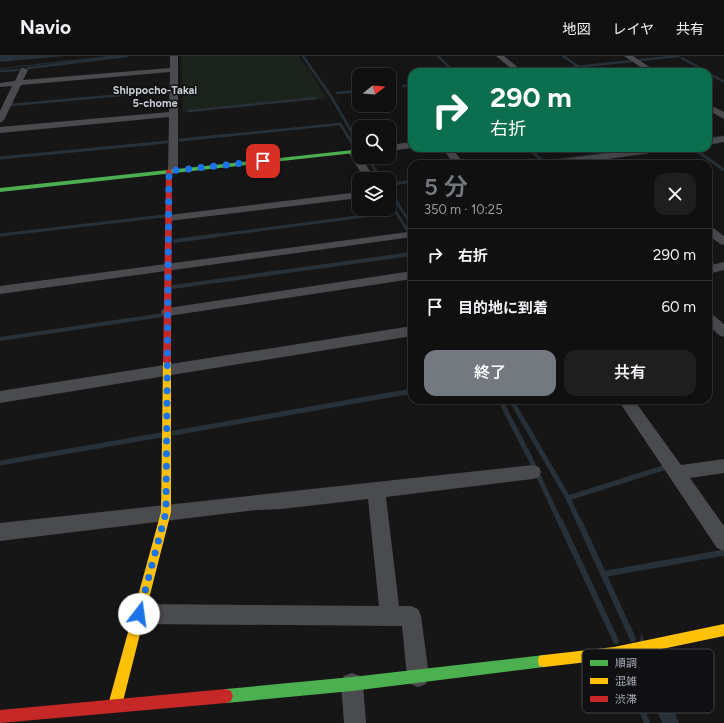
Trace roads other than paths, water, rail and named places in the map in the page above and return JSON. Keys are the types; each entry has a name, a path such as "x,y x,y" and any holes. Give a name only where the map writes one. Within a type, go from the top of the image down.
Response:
{"street":[{"path":"115,705 166,512 168,267 174,56"},
{"path":"500,56 515,68"},
{"path":"628,56 648,68"},
{"path":"0,120 24,70"},
{"path":"0,85 174,70"},
{"path":"712,106 724,105"},
{"path":"712,109 724,116"},
{"path":"0,130 173,114"},
{"path":"712,141 724,139"},
{"path":"396,147 408,146"},
{"path":"615,152 625,160"},
{"path":"581,160 638,152"},
{"path":"0,190 352,153"},
{"path":"169,218 352,196"},
{"path":"712,232 724,242"},
{"path":"0,290 408,235"},
{"path":"712,269 724,266"},
{"path":"168,312 408,277"},
{"path":"712,322 724,332"},
{"path":"0,397 408,332"},
{"path":"629,404 724,542"},
{"path":"677,473 724,466"},
{"path":"0,532 166,512 533,472"},
{"path":"376,490 390,616"},
{"path":"139,614 411,616 418,676"},
{"path":"633,649 724,630"},
{"path":"0,717 25,719 115,705 352,684 582,657"},
{"path":"352,684 355,723"}],"waterway":[{"path":"28,68 127,56"},
{"path":"303,56 332,98 352,133"},
{"path":"438,56 450,68"},
{"path":"563,56 579,67"},
{"path":"640,60 679,56"},
{"path":"682,58 700,68"},
{"path":"579,67 631,61"},
{"path":"567,68 579,67"},
{"path":"0,71 18,70"},
{"path":"712,75 724,82"},
{"path":"403,86 408,85"},
{"path":"10,105 168,91"},
{"path":"337,93 352,92"},
{"path":"189,111 316,98"},
{"path":"228,135 340,124 348,136"},
{"path":"180,140 228,135"},
{"path":"221,136 228,135"},
{"path":"347,135 352,143"},
{"path":"712,138 724,137"},
{"path":"0,158 167,142"},
{"path":"533,152 541,160"},
{"path":"699,152 710,160"},
{"path":"559,160 611,153"},
{"path":"712,161 724,170"},
{"path":"371,164 377,172"},
{"path":"396,184 408,182"},
{"path":"396,201 408,220"},
{"path":"396,212 408,231"},
{"path":"0,235 164,216"},
{"path":"212,236 365,216"},
{"path":"175,241 219,235"},
{"path":"173,287 408,254"},
{"path":"0,339 163,315"},
{"path":"174,433 408,392"},
{"path":"502,404 530,458 560,522"},
{"path":"513,404 568,498"},
{"path":"0,463 161,435"},
{"path":"568,498 663,468"},
{"path":"568,498 579,522"},
{"path":"560,521 616,641"},
{"path":"579,521 633,639"},
{"path":"604,574 722,553"},
{"path":"643,713 647,723"}],"district":[{"name":"Shippocho-Takai 5-chome","path":"155,96"}]}
